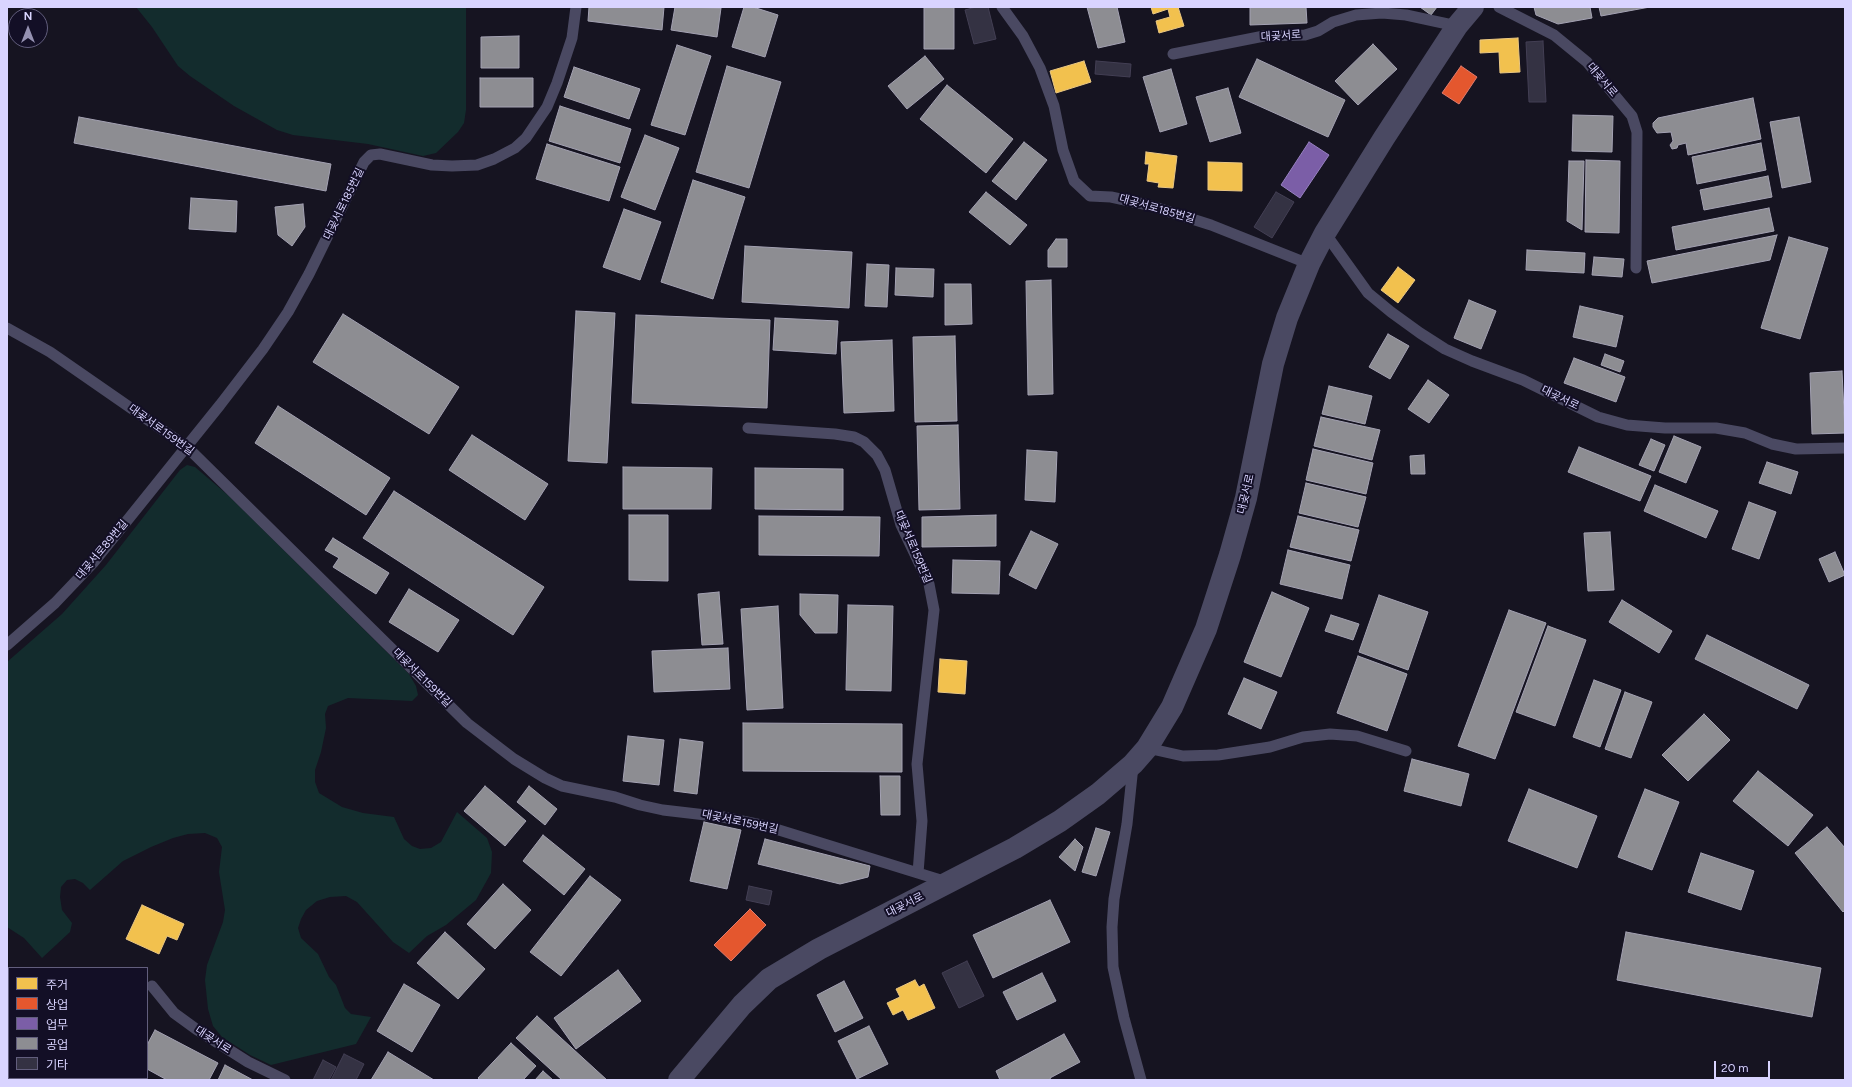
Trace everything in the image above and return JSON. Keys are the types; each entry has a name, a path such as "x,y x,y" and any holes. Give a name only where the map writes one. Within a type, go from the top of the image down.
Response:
{"street":[{"name":"대곶서로","path":"679,1080 742,1005 770,979 819,949 1014,848 1060,821 1098,794 1133,764 1147,748 1172,707 1206,629 1230,555 1246,498 1273,364 1287,318 1309,264 1325,233 1384,138 1457,26 1473,7"}],"lane":[{"name":"대곶서로185번길","path":"187,447 258,356 288,312 309,274 364,162 371,155 380,154 432,165 477,165 494,159 515,148 526,138 538,122 560,76 572,38 576,7"},
{"name":"대곶서로185번길","path":"1002,7 1023,36 1040,68 1054,106 1063,150 1074,181 1090,196 1111,196 1148,205 1211,225 1309,264"},
{"name":"대곶서로","path":"1499,7 1554,35 1587,62 1632,116 1637,132 1636,268"},
{"name":"대곶서로","path":"1173,54 1264,36 1305,35 1318,31 1332,22 1356,15 1382,13 1406,15 1457,26"},
{"name":"대곶서로","path":"1325,233 1368,293 1420,333 1452,352 1523,380 1598,417 1627,425 1665,428 1716,428 1746,433 1772,444 1796,449 1845,448"},
{"name":"대곶서로159번길","path":"7,328 50,352 187,447 467,723 514,759 545,778 562,786 615,797 648,807 723,816 766,826 948,882"},
{"name":"대곶서로159번길","path":"748,428 835,434 854,437 864,442 877,455 885,470 901,525 929,584 934,610 917,764 922,821 918,873"},
{"name":"대곶서로89번길","path":"7,645 55,603 93,563 187,447"},
{"path":"1147,748 1183,756 1218,755 1270,747 1304,737 1330,734 1357,736 1406,751"},
{"path":"1133,764 1127,824 1115,893 1112,927 1113,966 1124,1018 1141,1080"},
{"name":"대곶서로","path":"152,986 174,1013 196,1029 248,1062 285,1080"}],"green space":[{"path":"136,7 466,7 466,110 464,123 458,132 436,153 423,156 368,144 293,135 277,130 234,106 178,66 152,27"},
{"path":"187,465 195,467 229,496 409,674 416,686 418,695 412,701 348,698 328,706 325,714 326,728 321,752 315,770 315,782 319,793 342,807 363,813 394,817 404,839 412,846 420,849 431,848 441,842 457,812 487,838 492,852 491,873 476,900 446,925 427,936 409,953 393,942 357,902 346,896 330,897 317,901 306,910 298,928 301,938 318,954 329,977 336,985 345,1008 351,1014 371,1017 356,1044 271,1065 250,1055 222,1037 213,1026 208,1009 205,980 207,965 223,922 225,910 219,872 222,847 217,838 205,833 188,834 151,847 123,861 90,890 83,883 75,879 67,880 61,887 60,897 62,910 72,923 70,932 42,958 24,938 7,927 7,662 62,614 106,565 180,470"}],"building: 주거":[{"path":"1151,7 1178,7 1184,26 1159,33 1156,21 1170,17 1168,9 1153,14"},
{"path":"1518,38 1520,72 1500,73 1499,52 1480,53 1480,40"},
{"path":"1084,61 1091,82 1056,93 1050,71"},
{"path":"1146,152 1177,156 1173,188 1158,187 1159,183 1147,181 1149,164 1145,164"},
{"path":"1208,162 1242,163 1242,191 1208,190"},
{"path":"1398,267 1415,280 1398,303 1381,290"},
{"path":"940,659 967,661 965,694 938,692"},
{"path":"142,905 184,924 177,940 167,936 159,954 126,939"},
{"path":"915,980 919,987 924,984 935,1008 908,1020 903,1010 893,1015 887,1003 900,997 896,989"}],"building: 상업":[{"path":"1461,66 1477,77 1459,104 1442,93"},
{"path":"750,909 766,925 731,961 714,945"}],"building: 업무":[{"path":"1309,142 1329,155 1300,198 1281,185"}],"building: 공업":[{"path":"589,7 664,7 662,30 588,21"},
{"path":"675,7 721,8 717,37 671,30"},
{"path":"744,7 753,7 778,15 765,57 732,47"},
{"path":"924,7 954,7 954,49 924,49"},
{"path":"1087,7 1117,7 1125,42 1098,48"},
{"path":"1250,7 1306,7 1307,23 1250,25"},
{"path":"1420,7 1437,7 1431,15"},
{"path":"1534,7 1590,7 1592,18 1558,24 1536,15"},
{"path":"1599,7 1650,7 1601,16"},
{"path":"519,36 519,68 481,68 481,37"},
{"path":"1373,44 1397,69 1358,105 1335,81"},
{"path":"677,45 711,56 685,135 651,125"},
{"path":"925,56 944,79 907,109 888,86"},
{"path":"1257,59 1345,100 1328,137 1239,97"},
{"path":"727,66 781,82 749,188 696,172"},
{"path":"574,67 640,89 629,119 564,97"},
{"path":"1171,69 1187,124 1160,132 1143,77"},
{"path":"480,78 533,78 533,107 480,107"},
{"path":"947,85 1013,139 986,173 920,119"},
{"path":"1228,88 1241,133 1210,142 1196,97"},
{"path":"1753,98 1761,139 1688,155 1686,143 1678,145 1677,148 1672,149 1670,145 1673,141 1671,132 1657,133 1653,127 1653,123 1658,118"},
{"path":"560,106 631,129 620,163 549,141"},
{"path":"1573,115 1613,116 1612,152 1572,151"},
{"path":"79,117 331,164 326,191 74,143"},
{"path":"1799,117 1811,182 1782,188 1770,122"},
{"path":"645,135 679,148 655,210 621,197"},
{"path":"1024,142 1047,160 1016,200 992,181"},
{"path":"1761,143 1766,170 1697,184 1692,157"},
{"path":"547,144 620,167 609,201 536,179"},
{"path":"1586,160 1620,161 1619,233 1585,232"},
{"path":"1569,161 1584,161 1582,230 1567,221"},
{"path":"1768,176 1772,197 1704,210 1700,190"},
{"path":"693,180 745,197 713,299 661,282"},
{"path":"986,192 1027,225 1010,245 969,212"},
{"path":"191,198 237,201 236,232 189,229"},
{"path":"303,204 305,227 292,246 278,235 275,207"},
{"path":"1769,208 1774,231 1676,250 1672,227"},
{"path":"624,209 661,222 640,280 603,267"},
{"path":"1777,235 1770,260 1652,283 1647,261"},
{"path":"1789,237 1828,248 1800,339 1761,328"},
{"path":"1056,239 1067,239 1067,267 1048,267 1048,250"},
{"path":"745,246 852,252 849,308 742,302"},
{"path":"1527,250 1585,253 1584,273 1526,270"},
{"path":"1594,257 1624,259 1622,277 1592,275"},
{"path":"867,264 889,265 887,307 865,306"},
{"path":"896,268 934,269 933,297 895,295"},
{"path":"1051,280 1053,394 1028,395 1026,281"},
{"path":"945,284 971,284 972,324 945,325"},
{"path":"1469,300 1496,311 1481,349 1454,338"},
{"path":"1580,306 1623,316 1616,347 1573,337"},
{"path":"576,311 615,313 607,463 568,461"},
{"path":"343,314 459,387 429,434 313,362"},
{"path":"636,315 770,320 767,408 632,403"},
{"path":"775,318 838,321 836,354 773,350"},
{"path":"1388,334 1409,346 1390,379 1369,367"},
{"path":"955,336 957,421 915,422 913,337"},
{"path":"892,340 894,411 844,413 841,342"},
{"path":"1605,354 1624,361 1620,372 1601,365"},
{"path":"1574,358 1625,377 1616,402 1564,383"},
{"path":"1842,371 1845,433 1812,434 1810,373"},
{"path":"1428,380 1449,395 1429,423 1408,409"},
{"path":"1329,386 1372,396 1365,424 1322,414"},
{"path":"278,406 390,478 366,515 255,443"},
{"path":"1321,417 1380,430 1372,460 1314,446"},
{"path":"958,425 960,509 919,510 917,426"},
{"path":"472,435 548,484 525,520 449,470"},
{"path":"1674,436 1701,447 1686,483 1659,472"},
{"path":"1651,439 1665,445 1654,471 1639,465"},
{"path":"1579,447 1651,476 1640,501 1568,472"},
{"path":"1313,449 1373,463 1366,494 1306,480"},
{"path":"1027,450 1057,452 1055,502 1025,500"},
{"path":"1424,455 1425,474 1411,474 1410,456"},
{"path":"1767,462 1798,472 1791,494 1759,483"},
{"path":"623,467 712,468 711,509 623,509"},
{"path":"755,468 843,469 843,510 755,509"},
{"path":"1306,483 1366,497 1358,527 1299,513"},
{"path":"1655,485 1718,511 1706,538 1644,511"},
{"path":"394,491 544,587 513,635 363,538"},
{"path":"1749,502 1776,512 1759,559 1732,549"},
{"path":"629,515 668,515 668,581 629,580"},
{"path":"996,515 996,546 922,547 922,517"},
{"path":"759,516 880,517 879,556 759,555"},
{"path":"1298,516 1359,530 1351,561 1290,547"},
{"path":"1031,531 1058,544 1036,589 1009,575"},
{"path":"1610,532 1614,590 1588,591 1584,533"},
{"path":"333,538 389,573 376,594 333,567 339,558 325,550"},
{"path":"1288,550 1350,565 1342,599 1280,584"},
{"path":"1835,552 1845,575 1829,582 1819,559"},
{"path":"953,560 1000,561 999,594 952,593"},
{"path":"409,589 459,620 438,652 389,622"},
{"path":"719,592 723,644 702,645 698,594"},
{"path":"1272,592 1309,608 1281,677 1244,662"},
{"path":"800,594 838,595 837,633 815,633 800,615"},
{"path":"1379,595 1428,612 1408,670 1359,652"},
{"path":"1622,600 1672,631 1659,653 1609,622"},
{"path":"848,605 893,606 891,691 846,690"},
{"path":"778,606 783,708 747,710 741,609"},
{"path":"1509,610 1546,623 1495,759 1458,746"},
{"path":"1331,615 1359,624 1353,640 1325,631"},
{"path":"1548,626 1586,640 1555,726 1516,712"},
{"path":"1707,635 1809,685 1797,709 1695,659"},
{"path":"728,648 730,689 654,692 652,651"},
{"path":"1358,656 1407,674 1387,731 1337,713"},
{"path":"1244,678 1277,692 1261,729 1228,714"},
{"path":"1594,680 1621,690 1600,747 1573,737"},
{"path":"1625,692 1652,702 1631,758 1605,749"},
{"path":"1704,714 1730,740 1688,781 1662,755"},
{"path":"743,723 902,724 902,772 743,771"},
{"path":"628,736 664,740 659,785 623,781"},
{"path":"680,739 703,742 697,794 674,791"},
{"path":"1412,759 1469,774 1461,806 1404,791"},
{"path":"1758,771 1813,815 1788,846 1733,801"},
{"path":"880,776 900,776 900,815 881,815"},
{"path":"485,786 526,821 505,846 464,811"},
{"path":"529,786 557,809 545,825 517,802"},
{"path":"1529,789 1597,816 1577,868 1508,841"},
{"path":"1645,789 1679,802 1652,870 1618,857"},
{"path":"704,822 741,830 727,889 690,881"},
{"path":"1827,827 1845,848 1845,910 1843,912 1795,853"},
{"path":"1096,828 1110,832 1096,876 1082,872"},
{"path":"543,835 585,869 564,895 523,861"},
{"path":"765,839 870,866 868,877 840,884 758,864"},
{"path":"1075,839 1083,847 1075,871 1059,857"},
{"path":"1701,853 1754,871 1741,910 1688,892"},
{"path":"590,876 621,900 561,976 530,952"},
{"path":"503,884 531,910 495,949 467,924"},
{"path":"1050,900 1070,942 993,978 973,935"},
{"path":"445,932 485,969 458,999 417,963"},
{"path":"1626,932 1821,968 1812,1017 1617,980"},
{"path":"618,970 641,1001 576,1049 554,1018"},
{"path":"1042,973 1056,1001 1017,1020 1003,992"},
{"path":"844,981 863,1018 835,1032 817,995"},
{"path":"404,984 440,1005 412,1052 377,1031"},
{"path":"537,1016 607,1080 562,1080 516,1038"},
{"path":"869,1026 888,1064 857,1079 838,1041"},
{"path":"155,1030 218,1063 209,1080 167,1080 148,1070 148,1043"},
{"path":"1064,1034 1080,1062 1050,1078 1051,1080 1000,1080 996,1071"},
{"path":"511,1043 536,1066 523,1080 480,1080 478,1078"},
{"path":"388,1052 434,1080 371,1080"},
{"path":"225,1065 253,1080 218,1080"},
{"path":"543,1071 553,1080 535,1080"},
{"path":"28,1079 82,1079 81,1080"}],"building: 기타":[{"path":"976,7 988,7 996,39 974,44 965,10"},
{"path":"1543,41 1546,102 1529,102 1526,42"},
{"path":"1096,61 1131,64 1130,77 1095,74"},
{"path":"1276,192 1294,202 1272,238 1254,227"},
{"path":"749,886 772,891 769,905 746,900"},
{"path":"967,961 984,996 959,1008 942,973"},
{"path":"344,1054 364,1064 356,1080 331,1080"},
{"path":"323,1060 336,1067 329,1080 313,1080"}]}
